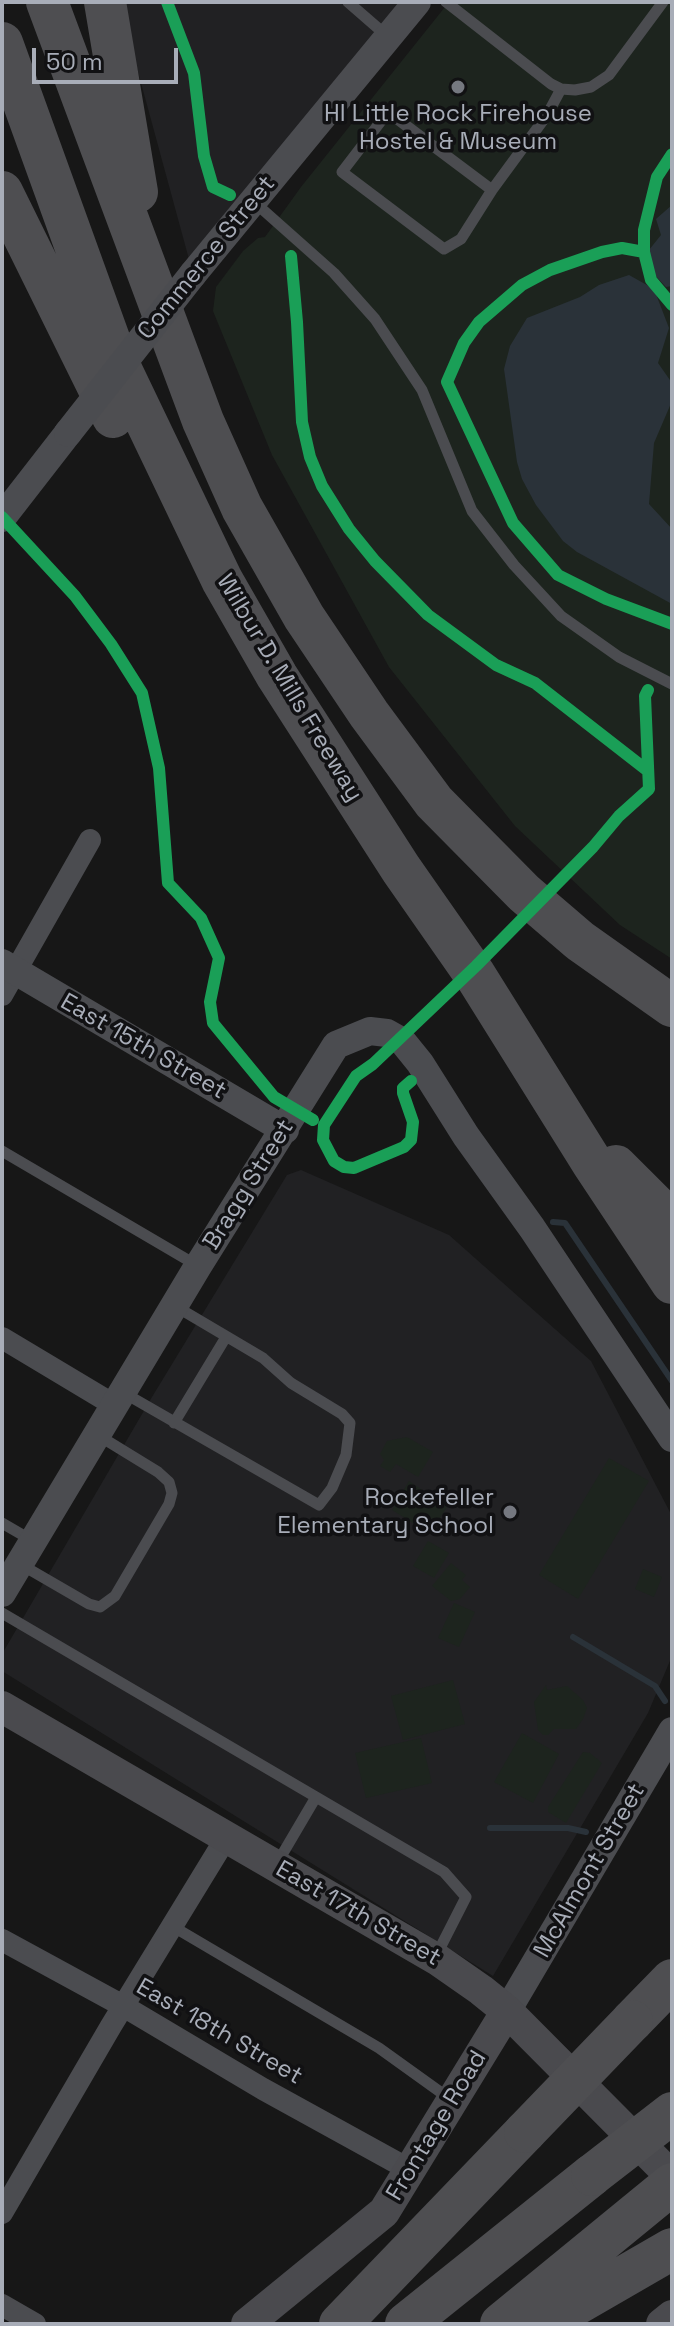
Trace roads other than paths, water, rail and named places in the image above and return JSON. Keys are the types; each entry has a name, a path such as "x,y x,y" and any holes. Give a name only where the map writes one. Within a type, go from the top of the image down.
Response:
{"highway":[{"name":"Wilbur D. Mills Freeway","path":"47,2 203,421 242,508 304,617 369,714 434,802 524,893 580,941 668,1004"},
{"path":"105,2 154,291"},
{"name":"Wilbur D. Mills Freeway","path":"2,43 117,361 222,580 277,676 672,1283"},
{"path":"2,192 132,454 222,580"},
{"path":"562,1111 672,1222"},
{"path":"340,2324 672,1980"},
{"path":"406,2324 672,2113"},
{"path":"501,2324 672,2184"},
{"path":"542,2324 663,2254"}],"main road":[{"name":"East 17th Street","path":"2,1707 435,1959 481,1990 507,2011 672,2177"},
{"name":"Frontage Road","path":"247,2324 384,2212 507,2011"},
{"path":"662,2324 672,2316"}],"street":[{"name":"Commerce Street","path":"2,518 193,274 417,2"},
{"path":"6,977 90,840"},
{"name":"East 15th Street","path":"6,977 285,1130"},
{"name":"Bragg Street","path":"2,1593 174,1305 336,1045 370,1031 387,1033 403,1042 420,1063 466,1136 532,1228 672,1438"},
{"path":"2,1338 118,1398"},
{"name":"McAlmont Street","path":"507,2011 672,1731"},
{"path":"2,2213 95,2052 226,1838"},
{"name":"East 18th Street","path":"2,1940 410,2170"},
{"path":"2,2305 35,2324"}],"lane":[{"path":"348,2 387,36"},
{"path":"446,2 561,89 591,87 609,75 663,2"},
{"path":"492,190 388,112 342,172 444,249 461,239 492,190 547,115 561,89"},
{"path":"253,201 334,273 375,319 422,390 472,511 514,565 561,616 619,657 672,684"},
{"path":"2,1151 198,1266"},
{"path":"118,1398 174,1423 319,1505 332,1488 346,1455 350,1423 342,1414 291,1383 263,1358 174,1305"},
{"path":"174,1423 226,1337"},
{"path":"2,1523 26,1552 89,1604 100,1607 115,1596 169,1504 172,1493 169,1482 158,1472 96,1434"},
{"path":"2,1613 444,1872 466,1897 435,1959"},
{"path":"276,1866 316,1797"},
{"path":"172,1926 379,2048 452,2100"}],"waterway":[{"path":"553,1222 565,1223 672,1381"},
{"path":"573,1637 655,1686 665,1701"},
{"path":"490,1828 568,1828 586,1832"}],"place":[{"name":"HI Little Rock Firehouse Hostel & Museum","path":"458,87"},
{"name":"Rockefeller Elementary School","path":"510,1512"}]}
